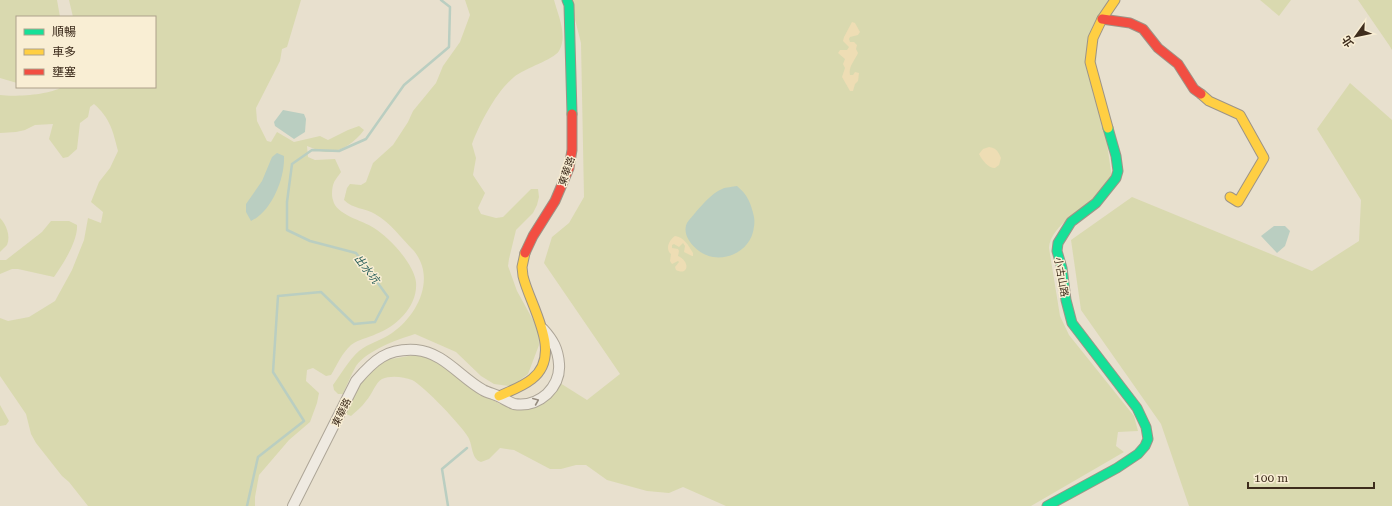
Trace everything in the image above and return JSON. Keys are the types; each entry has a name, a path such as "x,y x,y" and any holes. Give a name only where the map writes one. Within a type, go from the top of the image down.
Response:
{"street":[{"name":"東華路","path":"499,396 518,390 532,380 543,368 546,350 542,329 524,282 522,271 523,261 531,240 550,210 563,182 569,166 572,151 572,92 569,5 567,0"},
{"name":"小古山路","path":"1047,506 1122,465 1138,454 1145,446 1148,439 1146,427 1137,408 1072,323 1066,300 1062,268 1057,251 1058,244 1066,228 1071,222 1096,203 1116,178 1118,171 1116,156 1090,62 1093,38 1102,19 1115,0"},
{"path":"1102,19 1130,23 1143,29 1158,48 1178,64 1194,89 1209,101 1240,115 1264,158 1238,202 1230,197"},
{"name":"東華路","path":"293,506 356,380 371,364 386,354 401,350 417,350 437,356 484,390 513,404 528,404 542,399 554,387 559,373 559,356 553,341 542,329"}],"green space":[{"path":"0,0 57,0 60,16 16,16 16,83 0,78"},
{"path":"69,0 301,0 287,47 282,49 280,61 256,108 257,121 267,141 271,142 277,132 294,142 320,136 328,140 359,126 364,130 348,146 332,152 326,152 307,146 308,157 315,160 335,159 341,172 332,189 332,198 335,205 339,210 350,217 369,225 380,232 406,259 411,267 416,282 414,299 405,314 391,326 351,345 342,355 331,375 326,376 313,368 307,370 306,381 319,393 310,422 289,440 259,475 255,506 88,506 36,443 31,434 26,414 0,376 0,318 8,321 29,317 55,301 72,270 84,240 88,218 101,223 103,212 91,202 99,182 110,168 118,151 110,125 104,114 94,104 90,107 88,117 80,123 77,149 68,157 63,158 49,139 53,124 35,125 25,130 0,133 0,95 32,95 49,92 60,88 156,88 156,16 73,16"},
{"path":"465,0 554,0 561,26 563,39 559,51 551,58 519,74 507,83 489,108 472,144 476,158 473,175 485,193 478,208 481,214 496,218 503,217 531,189 538,189 539,197 533,213 516,230 508,266 517,291 538,329 539,345 528,374 516,383 509,386 494,384 481,376 456,352 415,334 375,350 361,360 356,366 343,394 338,394 334,390 333,385 348,363 359,351 392,333 410,316 421,295 424,284 424,273 414,251 391,226 380,217 351,205 344,200 347,188 350,184 361,185 366,182 373,163 393,145 408,122 413,111 436,83 443,66 460,42 470,15"},
{"path":"570,0 1112,0 1097,39 1096,69 1112,178 1103,191 1063,224 1051,240 1049,248 1060,316 1069,335 1134,416 1138,431 1118,432 1116,446 1124,452 1031,506 726,506 683,487 669,493 647,491 607,480 586,465 576,465 561,469 550,469 514,450 500,448 489,459 481,462 475,458 470,440 451,415 417,383 405,378 393,377 382,379 377,383 361,407 351,416 346,414 355,390 373,368 385,360 415,355 439,360 491,399 500,404 515,408 560,383 587,400 620,374 544,263 552,237 569,223 584,197 581,43"},
{"path":"1260,0 1291,0 1279,16"},
{"path":"1358,0 1392,0 1392,50 1389,45"},
{"path":"1350,83 1392,120 1392,506 1189,506 1161,424 1081,310 1071,240 1132,197 1312,271 1359,241 1361,200 1317,129"},
{"path":"0,218 6,227 8,242 0,252"},
{"path":"51,221 69,221 77,225 73,245 54,277 18,269 12,269 0,274 0,260 6,260 42,232"},
{"path":"0,405 9,421 6,425 0,426"}],"sand":[{"path":"852,22 855,23 860,32 858,35 850,37 849,39 850,42 854,42 857,45 856,49 858,53 851,66 850,75 853,75 855,72 859,73 858,81 855,84 853,91 850,91 842,77 845,68 843,64 845,59 838,53 840,50 847,50 849,47 843,41"},
{"path":"989,147 996,150 1001,158 999,165 995,168 988,165 979,154 983,149"},
{"path":"675,236 683,240 693,253 692,256 684,252 685,246 683,243 679,247 674,244 672,245 672,248 678,249 678,256 685,262 686,268 683,271 676,270 675,267 679,262 678,261 672,264 670,261 671,254 668,250 668,245"}],"shaded area":[{"path":"283,110 304,114 306,119 305,132 294,139 275,126 274,122"},
{"path":"277,153 284,156 284,165 280,184 265,210 251,221 246,212 246,204 262,181 272,157"},
{"path":"737,186 746,196 753,212 754,224 751,238 743,248 732,255 726,257 708,256 697,249 688,239 686,234 687,223 704,203 718,191 724,188"},
{"path":"1274,226 1285,226 1290,231 1285,246 1277,253 1261,236"}],"waterway":[{"name":"出水坑","path":"247,506 258,457 304,421 273,372 278,296 321,292 354,324 375,322 388,297 356,253 310,241 287,230 287,202 292,164 312,150 339,151 366,139 404,85 449,47 450,7 441,0"},
{"path":"448,506 442,469 467,448"}],"traffic: fast":[{"path":"567,0 569,5 572,114"},
{"path":"1047,506 1117,468 1138,454 1145,446 1148,439 1146,427 1137,408 1072,323 1066,300 1062,268 1057,251 1058,243 1071,222 1096,203 1116,178 1118,171 1116,156 1108,128"}],"traffic: slow":[{"path":"1108,128 1090,62 1093,38 1102,19 1115,0"},
{"path":"1201,94 1209,101 1240,115 1264,158 1238,202 1230,197"},
{"path":"499,396 520,387 532,379 541,369 545,357 545,343 542,329 523,276 522,267 525,253"}],"traffic: jam":[{"path":"1102,19 1130,23 1143,29 1158,48 1178,64 1194,89 1201,94"},
{"path":"525,253 533,236 555,201 569,168 572,150 572,114"}]}
